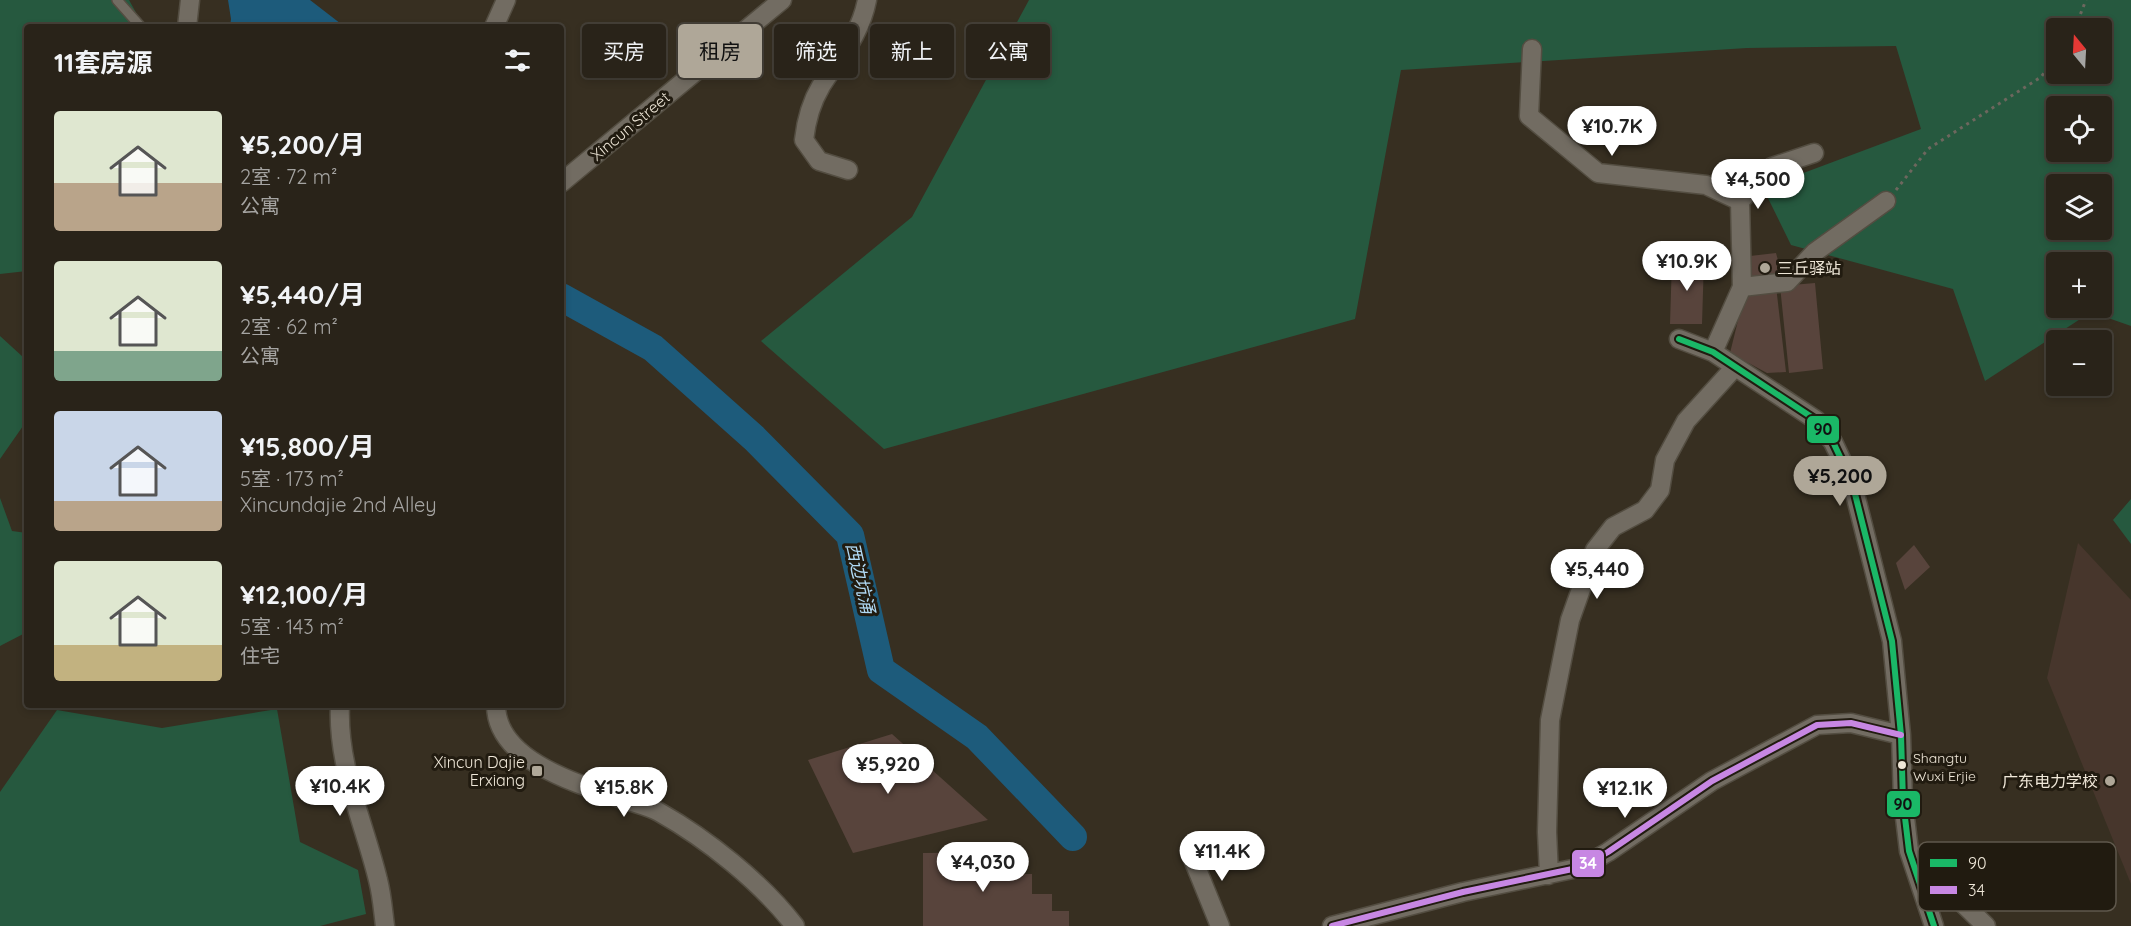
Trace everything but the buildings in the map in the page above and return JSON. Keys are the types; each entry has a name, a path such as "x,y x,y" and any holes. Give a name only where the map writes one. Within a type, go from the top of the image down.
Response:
{"street":[{"path":"187,24 190,0"},
{"path":"495,24 506,0"},
{"name":"Xincun Street","path":"564,181 782,0"},
{"path":"848,170 819,161 804,140 806,125 820,88 863,21 867,0"},
{"path":"1532,49 1529,116 1598,173 1706,185 1740,201"},
{"path":"1713,352 1742,287 1740,201 1772,167 1814,153"},
{"path":"1742,287 1787,282 1815,252 1886,201"},
{"path":"1679,339 1713,352 1816,420 1833,442 1852,482 1892,641 1901,735 1903,801 1909,851 1918,878"},
{"path":"1549,875 1547,832 1550,720 1570,620 1595,550 1613,527 1646,510 1660,490 1665,460 1686,422 1735,367"},
{"path":"340,708 339,731 354,801 379,881 386,926"},
{"path":"496,708 498,721 504,734 513,746 534,762 594,789 656,810 697,836 754,882 795,926"},
{"path":"1332,926 1463,892 1582,867 1608,852 1712,781 1817,725 1851,723 1901,735"},
{"path":"1909,851 1918,860"},
{"path":"1190,852 1220,926"},
{"path":"1929,911 1934,926"},
{"path":"1971,911 1986,926"}],"lane":[{"path":"117,0 138,24"}],"path":[{"path":"2079,18 2086,0"},
{"path":"1886,201 1928,149 2041,77 2046,70"}],"shaded area":[{"name":"广东电力学校","path":"2078,543 2131,600 2131,884 2116,842 2114,842 2047,678"}],"green space":[{"path":"0,0 129,0 142,24 24,24 24,271 0,274"},
{"path":"1029,0 2131,0 2131,326 2108,318 2112,318 2112,252 2046,252 2046,318 2082,318 2063,330 2046,330 2046,341 1985,381 1953,289 1791,245 1763,188 1921,129 1896,46 1747,48 1401,70 1355,319 884,449 761,341 912,217 987,78 1050,78 1050,24 1016,24"},
{"path":"0,336 23,357 23,426 0,459"},
{"path":"0,498 12,531 24,533 24,634 0,646"},
{"path":"2131,499 2131,544 2113,520"},
{"path":"277,709 300,842 358,870 366,914 320,926 0,926 0,792 57,710 162,728"}],"water":[{"path":"228,0 310,0 341,24 230,24"}],"waterway":[{"name":"西边坑涌","path":"564,299 653,348 754,438 850,535 881,670 977,737 1073,837"}],"transit line":[{"name":"90","path":"1679,339 1713,352 1816,420 1833,442 1852,482 1892,641 1901,735 1903,801 1909,851 1918,878"},
{"name":"34","path":"1332,926 1463,892 1582,867 1608,852 1712,781 1817,725 1851,723 1901,735"},
{"name":"90","path":"1929,911 1934,926"}],"place":[{"name":"三丘驿站","path":"1765,268"},
{"name":"Shangtu Wuxi Erjie","path":"1902,765"},
{"name":"Xincun Dajie Erxiang","path":"537,771"},
{"name":"广东电力学校","path":"2110,781"}]}
